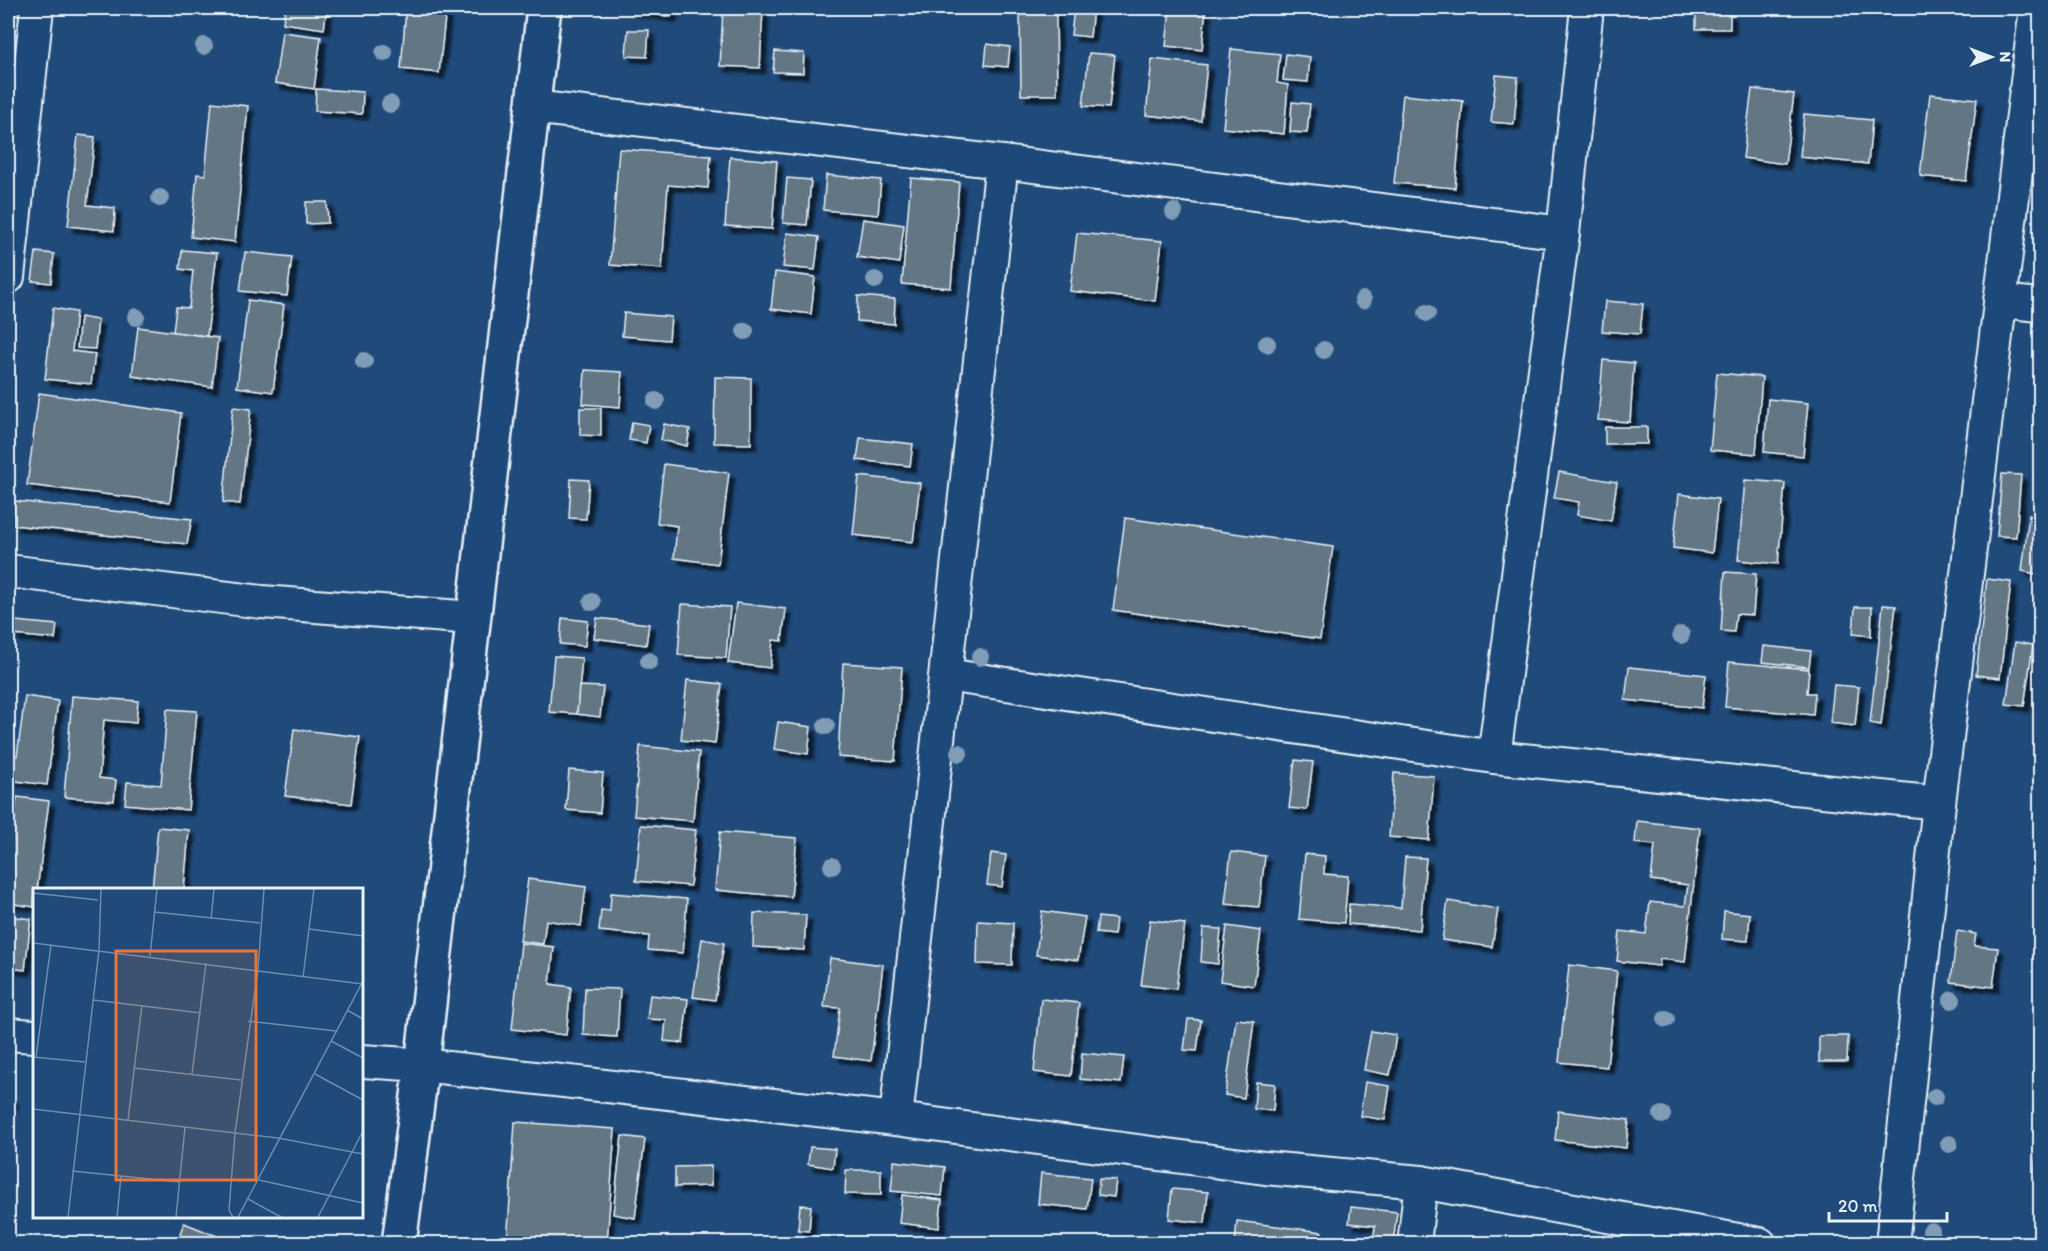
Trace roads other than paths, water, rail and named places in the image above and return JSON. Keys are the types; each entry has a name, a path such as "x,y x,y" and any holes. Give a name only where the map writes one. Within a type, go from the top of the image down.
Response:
{"street":[{"path":"8,277 20,44 37,8"},
{"path":"399,1244 422,1065 544,8"},
{"path":"1494,757 1563,233 1587,8"},
{"path":"1892,1244 1939,803 2036,8"},
{"path":"532,108 1002,162 1563,233"},
{"path":"896,1119 1002,162"},
{"path":"2000,301 2040,305"},
{"path":"8,571 262,602 474,618"},
{"path":"946,675 1494,757 1939,803"},
{"path":"8,1034 33,1036"},
{"path":"363,1061 422,1065 896,1119 1265,1168 1421,1182 1760,1244"},
{"path":"1414,1244 1421,1182"}]}
